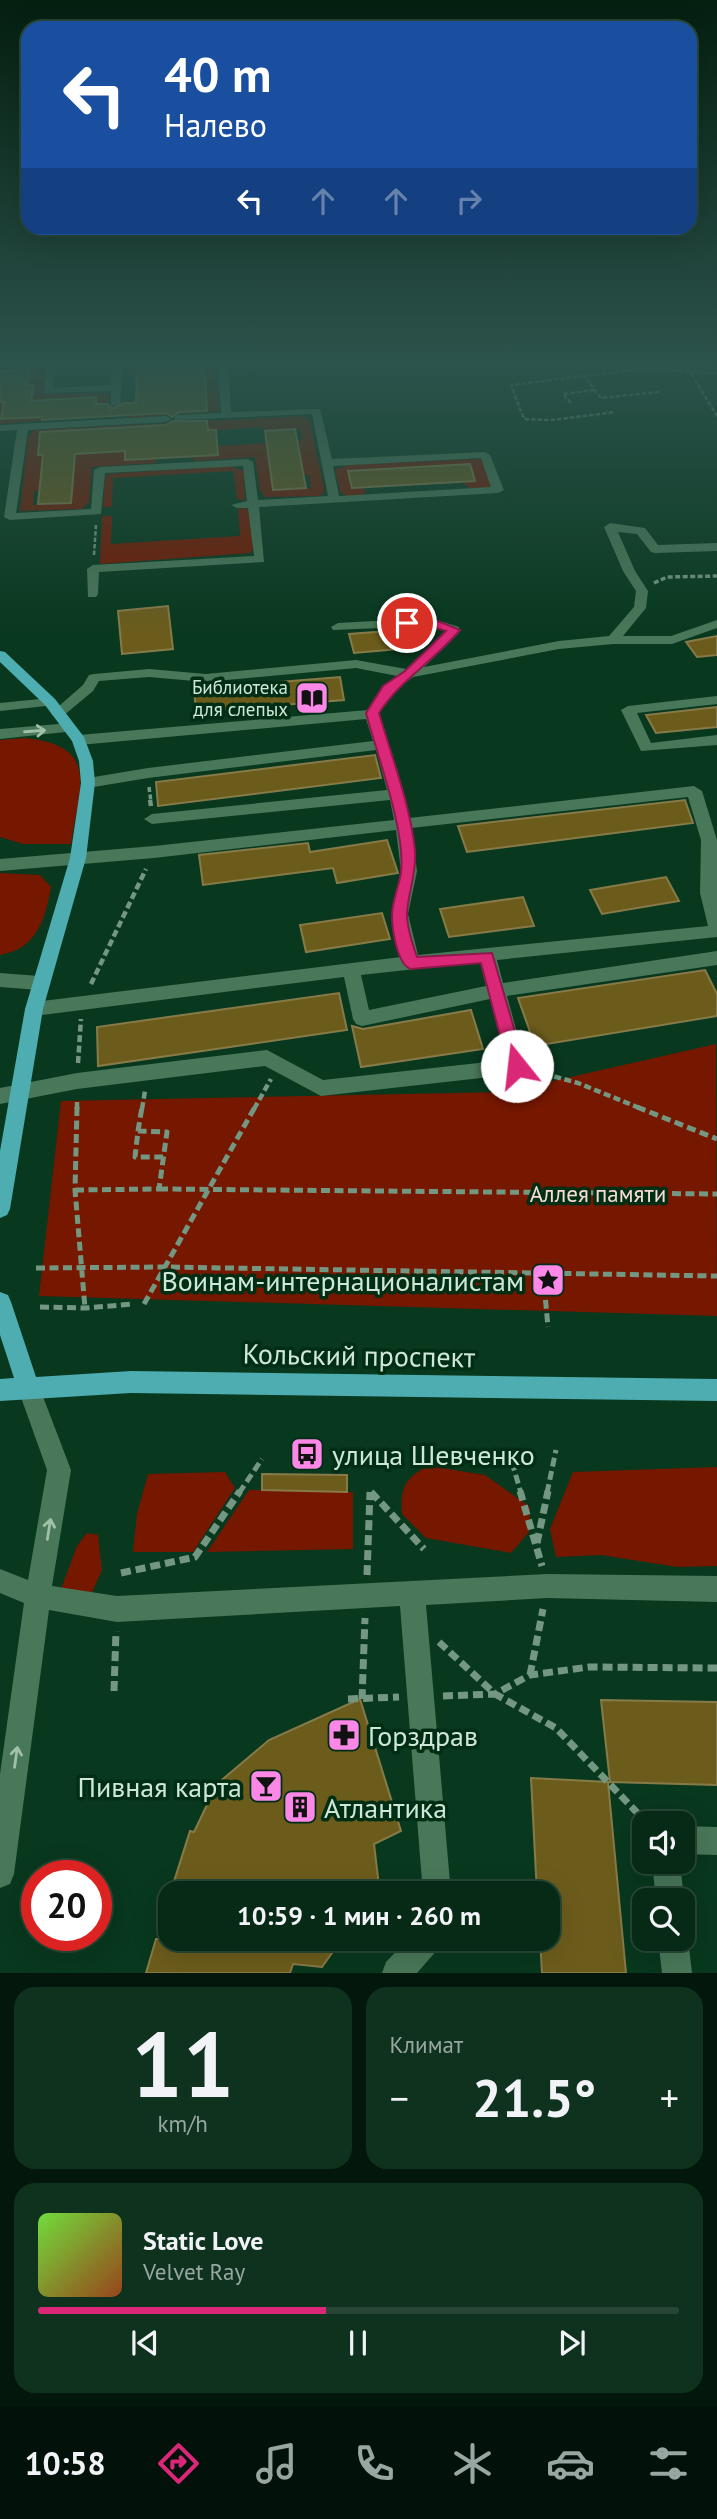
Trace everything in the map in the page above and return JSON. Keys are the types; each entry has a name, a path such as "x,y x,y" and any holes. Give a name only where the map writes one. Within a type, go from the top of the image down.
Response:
{"main road":[{"path":"0,656 54,708 74,734 86,761 88,783 78,858 39,982 10,1094 0,1209"},
{"path":"0,1302 29,1389"},
{"name":"Кольский проспект","path":"0,1390 144,1382 717,1390"}],"street":[{"path":"19,453 10,517 112,511"},
{"path":"325,453 334,499"},
{"path":"237,505 498,491 485,455 327,463"},
{"path":"92,594 93,569 260,559 248,462 100,470 97,512"},
{"path":"612,640 640,608 641,590 629,571 610,527 640,531 656,549 717,547"},
{"path":"338,627 430,622 454,630 409,674 388,689 372,713 403,825 409,871 400,915 411,963"},
{"path":"0,708 54,708 88,688 94,678 123,674 169,674 186,678 206,678 356,664 409,674 516,652 612,640 672,640 717,624"},
{"path":"717,700 628,710 646,748 717,740"},
{"path":"0,734 74,734 372,713"},
{"path":"88,783 148,773 380,745"},
{"path":"0,864 154,852 695,791 709,839 708,892 717,929 487,957 351,968 34,1009"},
{"path":"152,819 396,794"},
{"path":"10,1094 77,1081 267,1058 321,1088 517,1066 487,957"},
{"path":"351,968 362,1019 496,991 717,958"},
{"path":"0,980 39,982"},
{"path":"0,1874 58,1470 29,1389"},
{"path":"0,1581 38,1596 117,1609 547,1586 717,1589"},
{"path":"412,1594 436,1881"},
{"path":"695,1840 717,1840"},
{"path":"397,1973 417,1951"},
{"path":"674,1951 677,1973"}],"path":[{"path":"93,569 97,512"},
{"path":"641,590 667,578 717,576"},
{"path":"148,773 152,819"},
{"path":"85,1308 75,1190 82,1003 154,852"},
{"path":"144,1304 211,1189 278,1065"},
{"path":"517,1066 578,1083 717,1139"},
{"path":"149,1072 135,1157 163,1157"},
{"path":"138,1131 167,1132 159,1189"},
{"path":"75,1190 717,1194"},
{"path":"36,1268 166,1267 717,1276"},
{"path":"543,1273 548,1327"},
{"path":"40,1307 85,1308 134,1304"},
{"path":"537,1544 556,1450"},
{"path":"121,1573 195,1558 261,1459"},
{"path":"370,1492 424,1549"},
{"path":"114,1691 117,1609"},
{"path":"436,1639 495,1694 555,1728 636,1811"},
{"path":"348,1699 495,1694 530,1675 589,1667 717,1668"}],"green space":[{"path":"26,453 43,455 39,491 34,491 33,505 71,502 75,454 125,453 125,460 156,458 156,463 92,467 89,502 82,509 20,511"},
{"path":"268,453 273,490 311,488 309,475 303,475 299,453 317,453 324,488 320,496 265,497 260,490 255,457 194,461 193,456"},
{"path":"483,460 492,488 475,489 465,484 463,481 475,480 469,464 349,471 366,492 349,496 340,492 335,470 347,465"},
{"path":"229,466 244,471 245,500 237,499 233,471 113,478 112,506 103,506 105,477 108,474"},
{"path":"238,509 249,511 253,549 250,553 100,564 102,516 112,516 111,544 240,536"},
{"path":"25,738 49,743 65,750 75,760 80,773 80,788 71,844 23,844 0,837 0,740"},
{"path":"0,873 40,875 51,887 46,911 37,932 22,947 0,955"},
{"name":"Аллея памяти","path":"716,1044 717,1316 39,1296 61,1101 505,1092"},
{"path":"429,1466 485,1475 530,1507 529,1532 511,1553 426,1538 402,1514 402,1497 409,1479"},
{"path":"717,1467 717,1566 677,1567 601,1555 556,1557 550,1529 573,1472"},
{"path":"225,1472 235,1488 193,1552 133,1552 137,1514 148,1474"},
{"path":"249,1490 353,1492 353,1549 207,1552"},
{"path":"87,1533 98,1535 102,1570 90,1597 61,1589 77,1546"}],"building":[{"path":"90,453 75,454 71,503 38,504 43,455 38,455"},
{"path":"125,453 218,455 125,460"},
{"path":"268,453 299,453 306,488 273,490"},
{"path":"470,464 475,481 352,488 348,471"},
{"path":"168,606 173,649 122,654 118,611"},
{"path":"416,629 422,647 354,653 349,634"},
{"path":"717,636 717,655 697,657 686,642"},
{"path":"340,677 344,700 196,712 194,689"},
{"path":"717,707 717,727 656,733 646,715"},
{"path":"375,755 381,778 158,806 156,782"},
{"path":"685,800 693,823 467,852 458,826"},
{"path":"387,840 398,873 337,883 333,868 203,885 199,855 308,843 310,852"},
{"path":"666,877 679,901 602,914 590,890"},
{"path":"523,897 534,926 449,937 440,909"},
{"path":"382,913 390,939 306,952 300,925"},
{"path":"705,970 717,994 717,1016 535,1046 518,998"},
{"path":"339,993 347,1030 98,1066 97,1027"},
{"path":"471,1010 483,1049 361,1067 352,1026 363,1029"},
{"path":"262,1474 347,1475 347,1492 262,1490"},
{"name":"Атлантика","path":"360,1699 401,1831 374,1844 378,1881 174,1881 190,1831 194,1832 217,1784 269,1740"},
{"path":"601,1700 717,1702 717,1785 610,1782"},
{"path":"531,1778 608,1782 626,1973 542,1973 541,1951 560,1951 560,1881 536,1881"},
{"path":"156,1939 158,1951 333,1951 322,1967 293,1964 290,1973 146,1973"}],"place":[{"name":"Библиотека для слепых","path":"312,698"},
{"name":"Воинам-интернационалистам","path":"548,1280"},
{"name":"улица Шевченко","path":"307,1454"},
{"name":"Горздрав","path":"344,1735"},
{"name":"Пивная карта","path":"266,1786"},
{"name":"Атлантика","path":"300,1807"}],"route":[{"path":"407,623 430,622 454,630 409,674 388,689 372,713 396,794 408,848 409,871 402,893 400,915 403,938 411,963 487,957 517,1066"}]}
